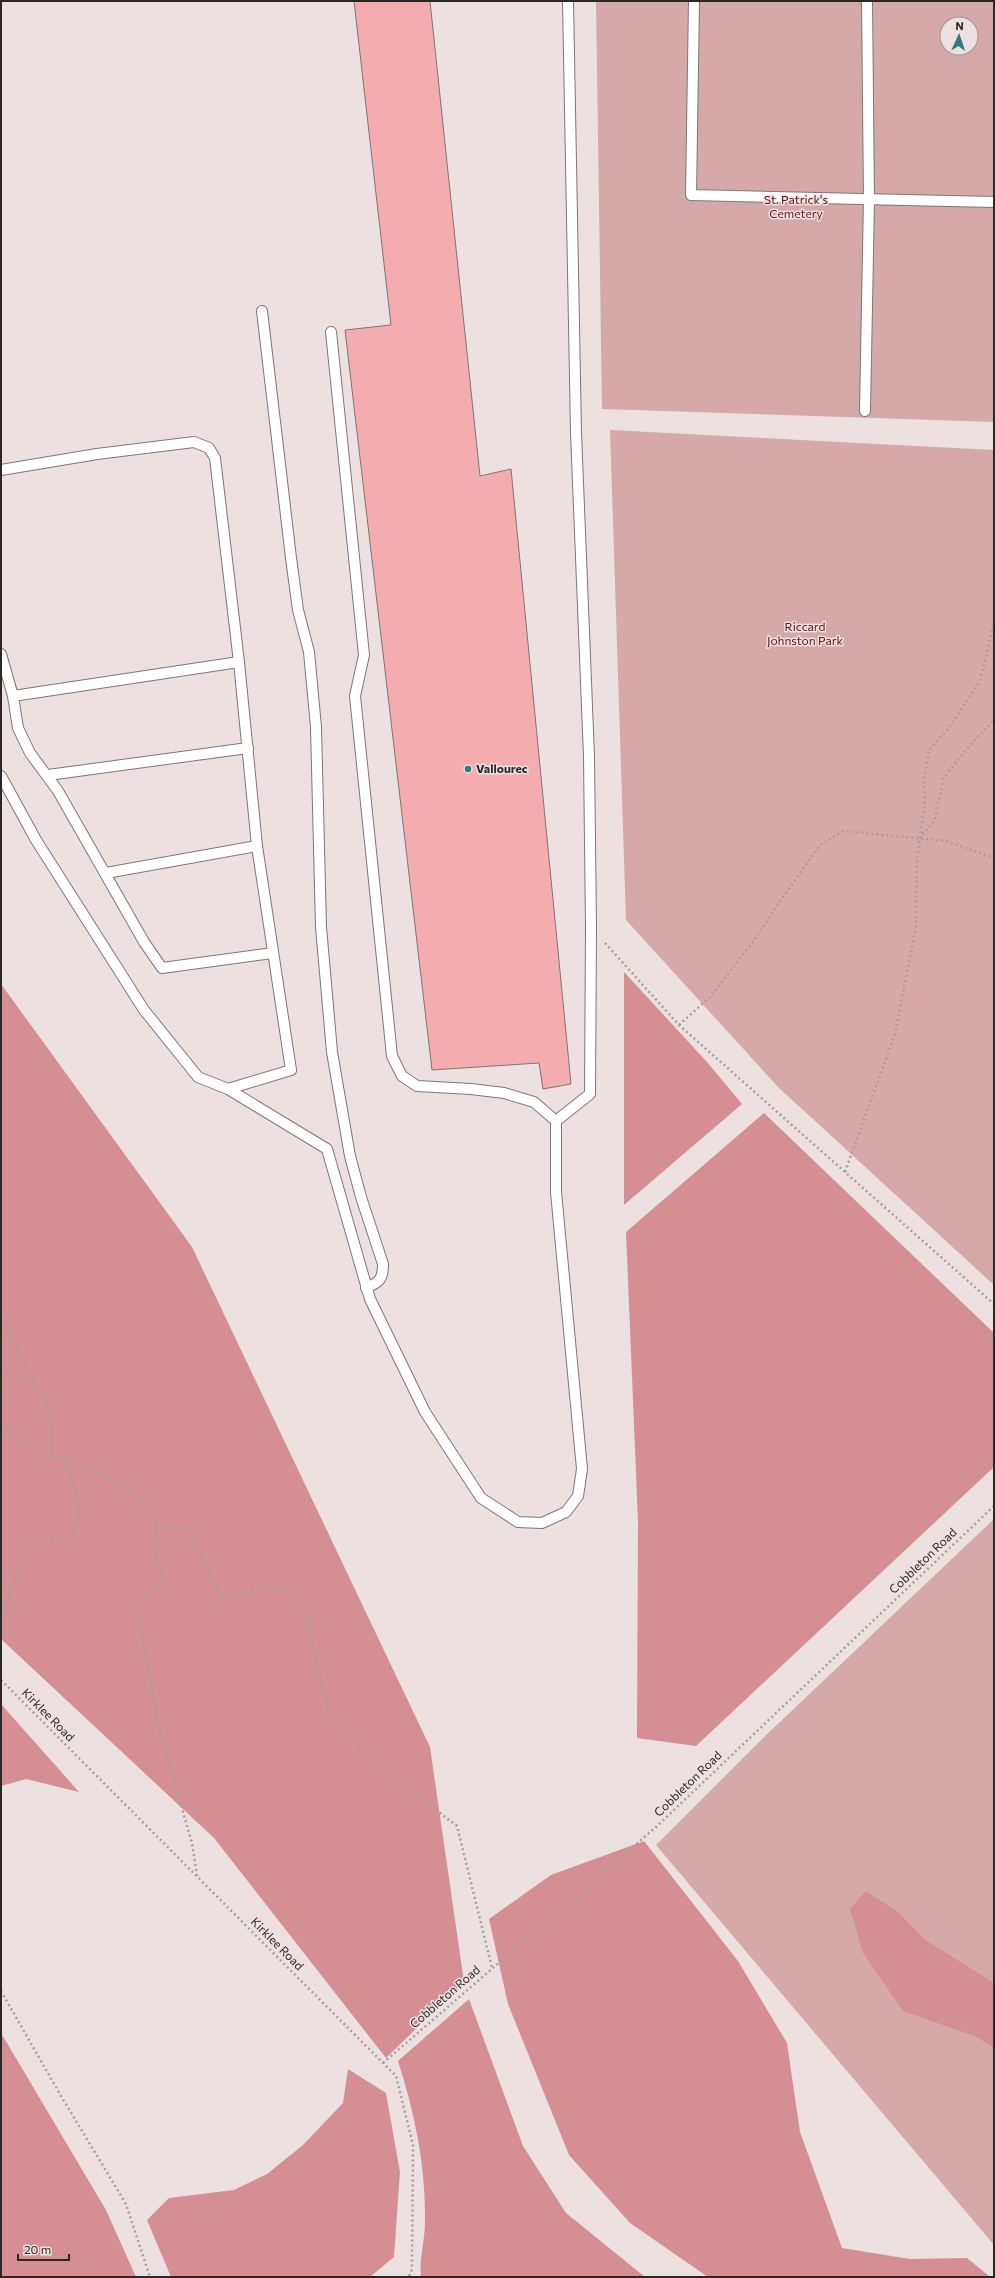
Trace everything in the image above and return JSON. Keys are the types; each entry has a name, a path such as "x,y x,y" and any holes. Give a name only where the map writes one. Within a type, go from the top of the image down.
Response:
{"lane":[{"path":"556,1121 590,1094 591,928 589,756 576,434 568,1"},
{"path":"694,1 691,196 994,202"},
{"path":"865,411 869,199 867,1"},
{"path":"262,311 298,610 309,652 316,727 321,927 332,1052 350,1156 360,1196 383,1264 383,1276 380,1282 366,1288"},
{"path":"1,776 36,840 144,1010 198,1077 228,1089 327,1149 366,1288 425,1412 481,1498 518,1522 542,1523 566,1512 578,1496 582,1469 556,1192 556,1121 534,1102 504,1094 471,1089 417,1086 402,1076 392,1056 355,696 364,655 331,332"},
{"path":"1,470 97,454 194,442 209,448 214,458 239,662 257,846 291,1070 228,1089"},
{"path":"1,654 13,696 21,734 30,753 48,775 106,873 144,942 162,968 273,953"},
{"path":"13,696 239,662"},
{"path":"48,775 248,748"},
{"path":"106,873 257,846"}],"path":[{"path":"845,1172 895,1034 916,926 919,839 929,750 949,728 980,681 994,623"},
{"path":"919,839 934,822 944,778 972,743 994,720"},
{"path":"679,1025 710,997 753,942 820,845 843,831 946,842 994,858"},
{"path":"591,928 679,1025 994,1304"},
{"path":"1,1318 53,1418 52,1457"},
{"path":"1,1373 35,1384"},
{"path":"1,1425 43,1458 64,1457 131,1490 157,1524 157,1560 164,1581 137,1609 159,1730 192,1843 197,1877"},
{"path":"1,1618 26,1551 47,1539 74,1534 80,1506 64,1457"},
{"name":"Cobbleton Road","path":"383,2063 656,1827 994,1506"},
{"path":"157,1524 189,1530 221,1598 271,1585 293,1594 306,1613 329,1715 377,1765 457,1826 492,1968"},
{"name":"Kirklee Road","path":"1,1680 396,2076 413,2145 412,2269 409,2277"},
{"path":"1,1991 61,2096 126,2204 150,2277"}],"green space":[{"name":"St. Patrick's Cemetery","path":"596,1 994,1 994,422 602,409"},
{"name":"Riccard Johnston Park","path":"610,430 994,450 994,1285 778,1087 626,920"},
{"path":"994,1519 994,2245 656,1845 761,1740"}],"shaded area":[{"path":"624,972 707,1062 742,1104 624,1205"},
{"path":"1,984 192,1247 430,1747 464,1982 386,2058 214,1838 1,1639"},
{"path":"764,1113 994,1333 994,1467 696,1746 637,1738 638,1521 626,1232"},
{"path":"1,1704 79,1792 26,1779 1,1786"},
{"path":"644,1841 738,1961 787,2043 800,2132 842,2248 910,2259 967,2258 990,2277 708,2277 630,2223 569,2155 508,2004 489,1919 551,1875"},
{"path":"866,1891 898,1912 924,1939 994,1983 994,2048 977,2037 903,2011 863,1953 850,1909"},
{"path":"469,1999 523,2146 566,2213 645,2277 421,2277 425,2222 424,2181 410,2101 398,2061"},
{"path":"1,2033 106,2210 136,2277 1,2277"},
{"path":"348,2069 386,2093 400,2172 394,2257 370,2277 171,2277 147,2220 169,2198 234,2190 267,2174 303,2145 343,2103"}],"building":[{"name":"Vallourec","path":"354,1 430,1 480,476 511,469 571,1084 543,1089 539,1063 432,1070 345,330 391,325"}],"place":[{"name":"Vallourec","path":"468,769"}]}
